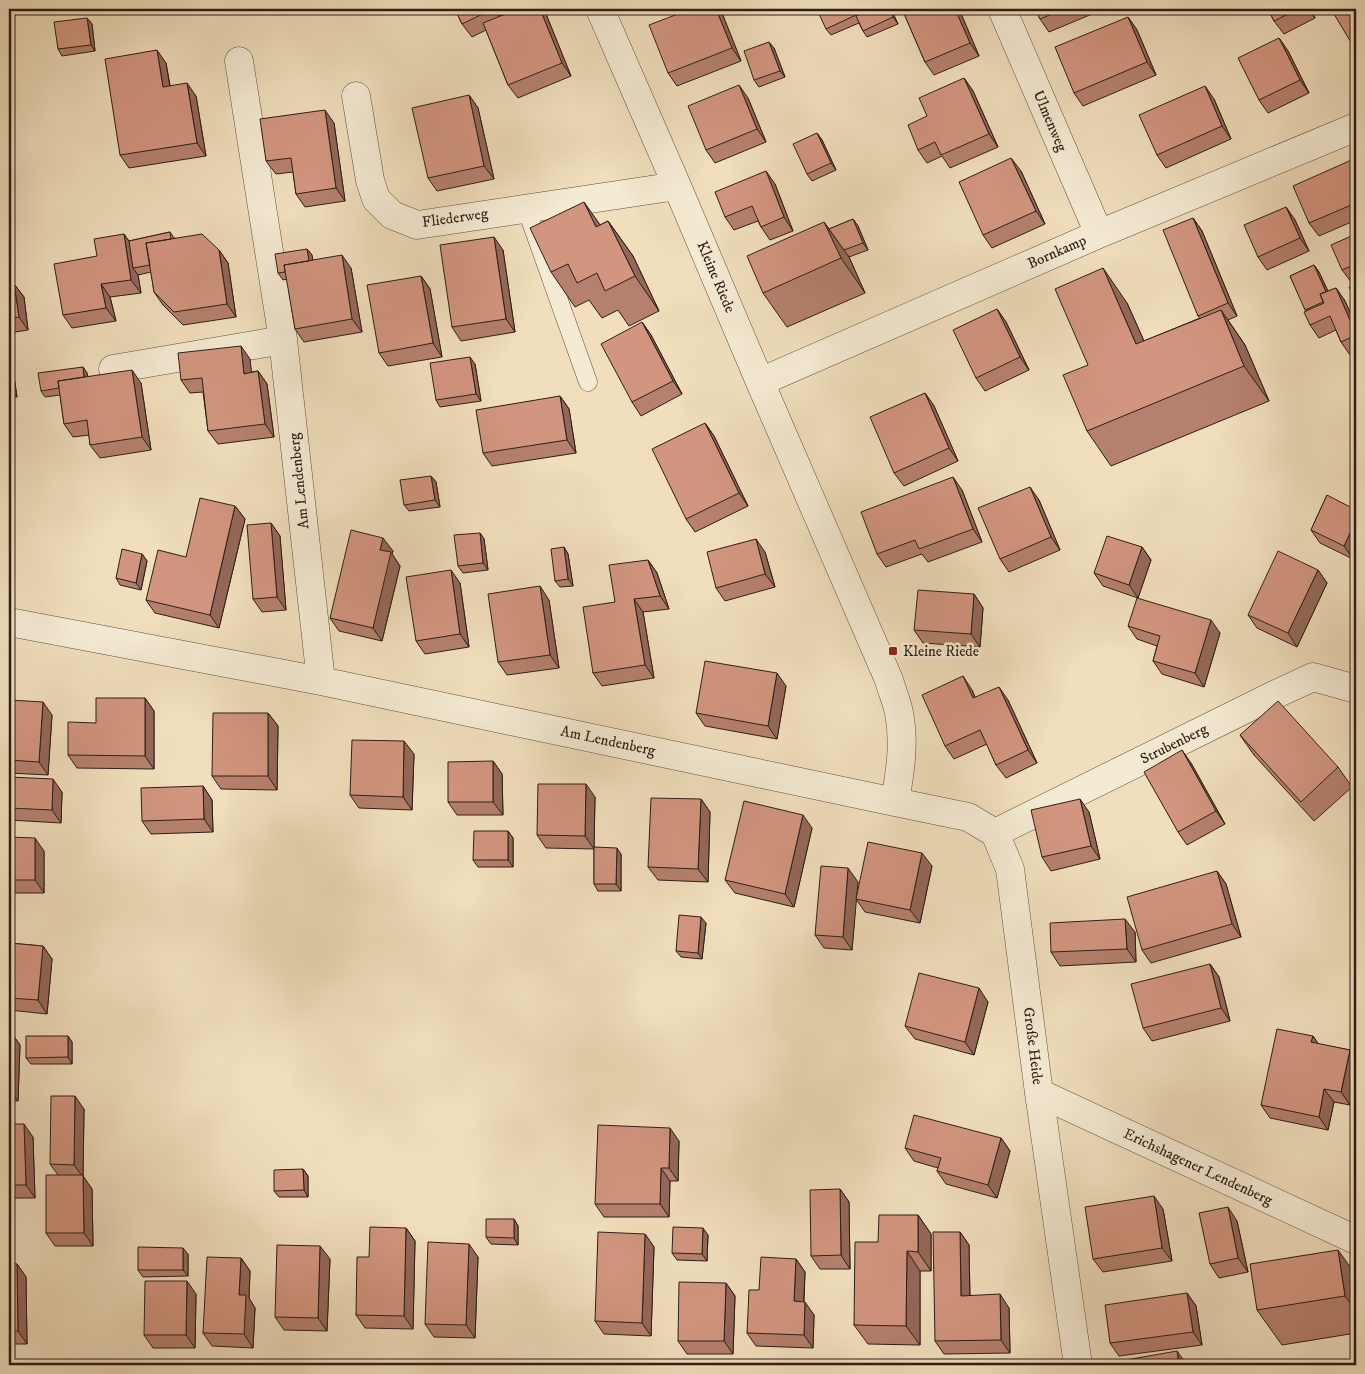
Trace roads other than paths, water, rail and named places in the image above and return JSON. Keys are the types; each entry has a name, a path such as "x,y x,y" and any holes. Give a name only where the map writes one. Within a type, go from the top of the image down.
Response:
{"street":[{"name":"Kleine Riede","path":"600,9 678,186 760,382 889,680 899,713 902,739 902,764 895,802"},
{"name":"Ulmenweg","path":"1002,9 1099,234"},
{"name":"Am Lendenberg","path":"239,61 283,340 321,681"},
{"name":"Fliederweg","path":"356,96 370,180 376,199 392,215 417,225 678,186"},
{"name":"Bornkamp","path":"760,382 1099,234 1356,127"},
{"path":"113,369 283,340"},
{"name":"Am Lendenberg","path":"9,622 321,681 895,802"},
{"name":"Strubenberg","path":"996,834 1313,677 1356,689"},
{"path":"895,802 968,817 996,834"},
{"name":"Große Heide","path":"996,834 1010,869 1039,1093 1078,1365"},
{"name":"Erichshagener Lendenberg","path":"1039,1093 1356,1240"}],"lane":[{"path":"526,208 588,382"}],"place":[{"name":"Kleine Riede","path":"893,651"}]}
